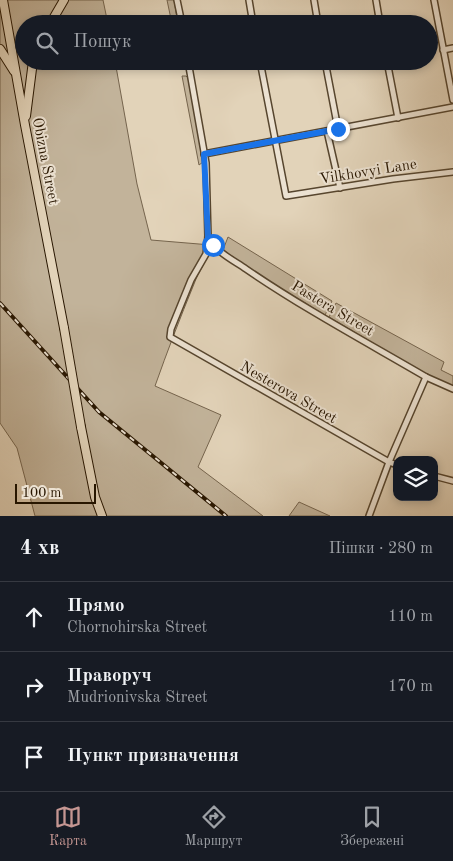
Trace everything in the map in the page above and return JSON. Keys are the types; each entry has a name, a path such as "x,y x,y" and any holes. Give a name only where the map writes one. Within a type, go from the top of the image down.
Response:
{"main road":[{"name":"Obizna Street","path":"3,0 15,68"},
{"path":"55,15 64,0"},
{"path":"0,49 16,74"},
{"name":"Obizna Street","path":"15,70 81,427 95,497 102,516"},
{"path":"25,125 32,70"}],"street":[{"path":"177,0 180,15"},
{"path":"249,0 252,15"},
{"path":"314,0 316,15"},
{"path":"376,0 378,15"},
{"path":"434,0 437,15"},
{"path":"438,20 453,100"},
{"path":"444,50 453,48"},
{"path":"190,70 204,154 208,238"},
{"path":"262,70 276,141"},
{"path":"327,70 338,129"},
{"path":"389,70 398,118"},
{"path":"204,154 453,107"},
{"path":"327,131 340,188"},
{"name":"Vilkhovyi Lane","path":"276,141 286,196 393,179 453,172"},
{"name":"Nesterova Street","path":"208,238 206,254 188,288 171,329 170,337 339,435 393,464"},
{"name":"Pastera Street","path":"208,238 217,248 266,282 426,377 453,389"},
{"path":"369,516 389,462 426,377"},
{"path":"438,477 453,481"}],"shaded area":[{"path":"0,0 103,0 106,15 15,15 15,70 117,70 137,184 151,240 211,245 155,386 221,415 198,467 263,516 35,516 17,448 0,423"},
{"path":"167,0 174,0 176,15 170,15"},
{"path":"182,76 188,78 203,162 199,165"},
{"path":"228,237 332,301 325,315 267,280 223,250"},
{"path":"336,303 444,362 441,370 453,376 453,387 427,375 329,317"},
{"path":"299,502 330,516 289,516"}],"railway":[{"path":"0,303 99,412 226,516"}],"route":[{"path":"213,245 208,238 204,154 338,129"}]}
